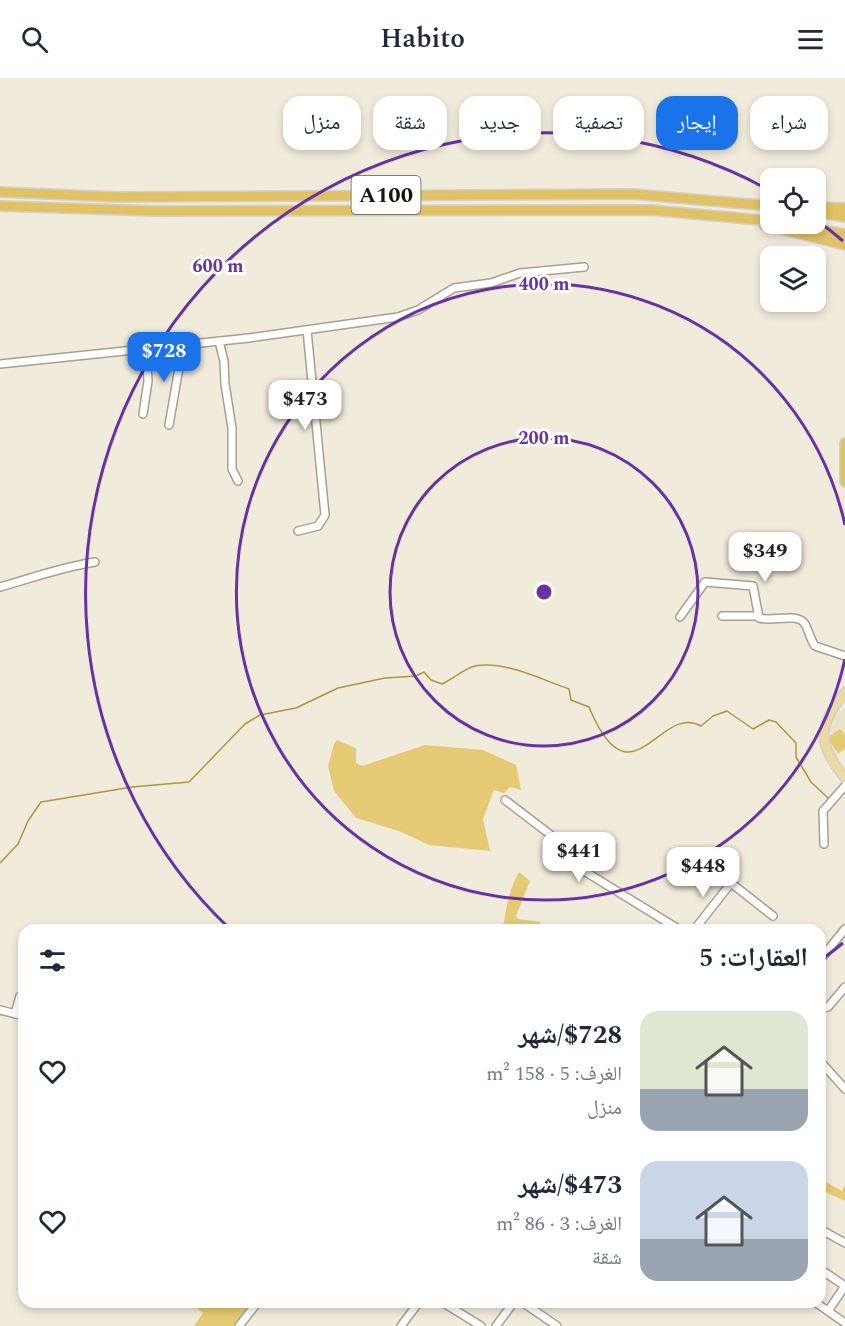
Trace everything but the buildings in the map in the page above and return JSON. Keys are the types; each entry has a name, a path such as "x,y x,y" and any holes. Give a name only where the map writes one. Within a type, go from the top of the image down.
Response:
{"highway":[{"name":"A100","path":"0,192 117,197 648,194 760,204"},
{"name":"A100","path":"0,206 116,211 612,210 690,212 760,220"},
{"path":"826,207 845,208"},
{"path":"612,210 749,223 808,234 845,245"},
{"path":"826,214 845,217"},
{"path":"826,231 845,234"},
{"path":"845,443 845,482"}],"main road":[{"path":"844,781 826,748 822,732 829,713 845,692"}],"street":[{"path":"0,364 219,341 398,317 418,310 454,288 491,283 520,273 584,267"},
{"path":"298,531 318,526 324,515 307,330"},
{"path":"219,341 224,361 232,428 232,469 238,482"},
{"path":"169,425 183,345"},
{"path":"143,414 148,381 146,349"},
{"path":"0,586 37,578 65,567 94,562"},
{"path":"680,618 705,582 753,586 758,616"},
{"path":"722,616 758,616 769,621 797,618 804,621 815,646 845,656"},
{"path":"824,844 823,811 844,781"},
{"path":"505,800 556,839 576,866 670,924"},
{"path":"699,924 731,883 773,916"},
{"path":"826,953 845,929"},
{"path":"826,1008 845,987"},
{"path":"15,1014 18,1003"},
{"path":"0,1010 18,1015"},
{"path":"826,1068 845,1089"},
{"path":"826,1232 845,1243"},
{"path":"826,1273 845,1286 828,1311"},
{"path":"239,1326 253,1308"},
{"path":"401,1326 414,1308"},
{"path":"452,1308 481,1326"},
{"path":"496,1326 510,1308"},
{"path":"531,1308 557,1326"},
{"path":"824,1308 845,1323"}],"shaded area":[{"path":"845,708 845,750 835,757 829,745 827,730 829,720"},
{"path":"840,729 845,735 845,749 838,753 827,738"},
{"path":"337,740 356,748 356,763 362,766 425,745 483,750 516,765 521,790 510,787 504,793 494,790 483,819 490,851 429,845 399,831 356,818 334,791 328,766"},
{"path":"519,872 530,881 516,916 518,919 540,922 540,924 501,924 504,923 514,882"},
{"path":"826,1182 842,1191 845,1184 845,1201 826,1192"},
{"path":"197,1308 252,1308 238,1326 194,1326 203,1313"}],"waterway":[{"path":"0,863 18,844 28,821 41,802 132,787 189,782 245,724 260,715 296,708 338,688 385,678 416,676 424,672 431,680 442,684 471,667 486,665 510,668 569,689 571,700 589,707 604,736 618,750 632,752 645,746 672,727 686,722 701,726 713,716 727,711 753,729 769,720 776,722 796,743 796,757 811,782 828,798 832,797"}]}
